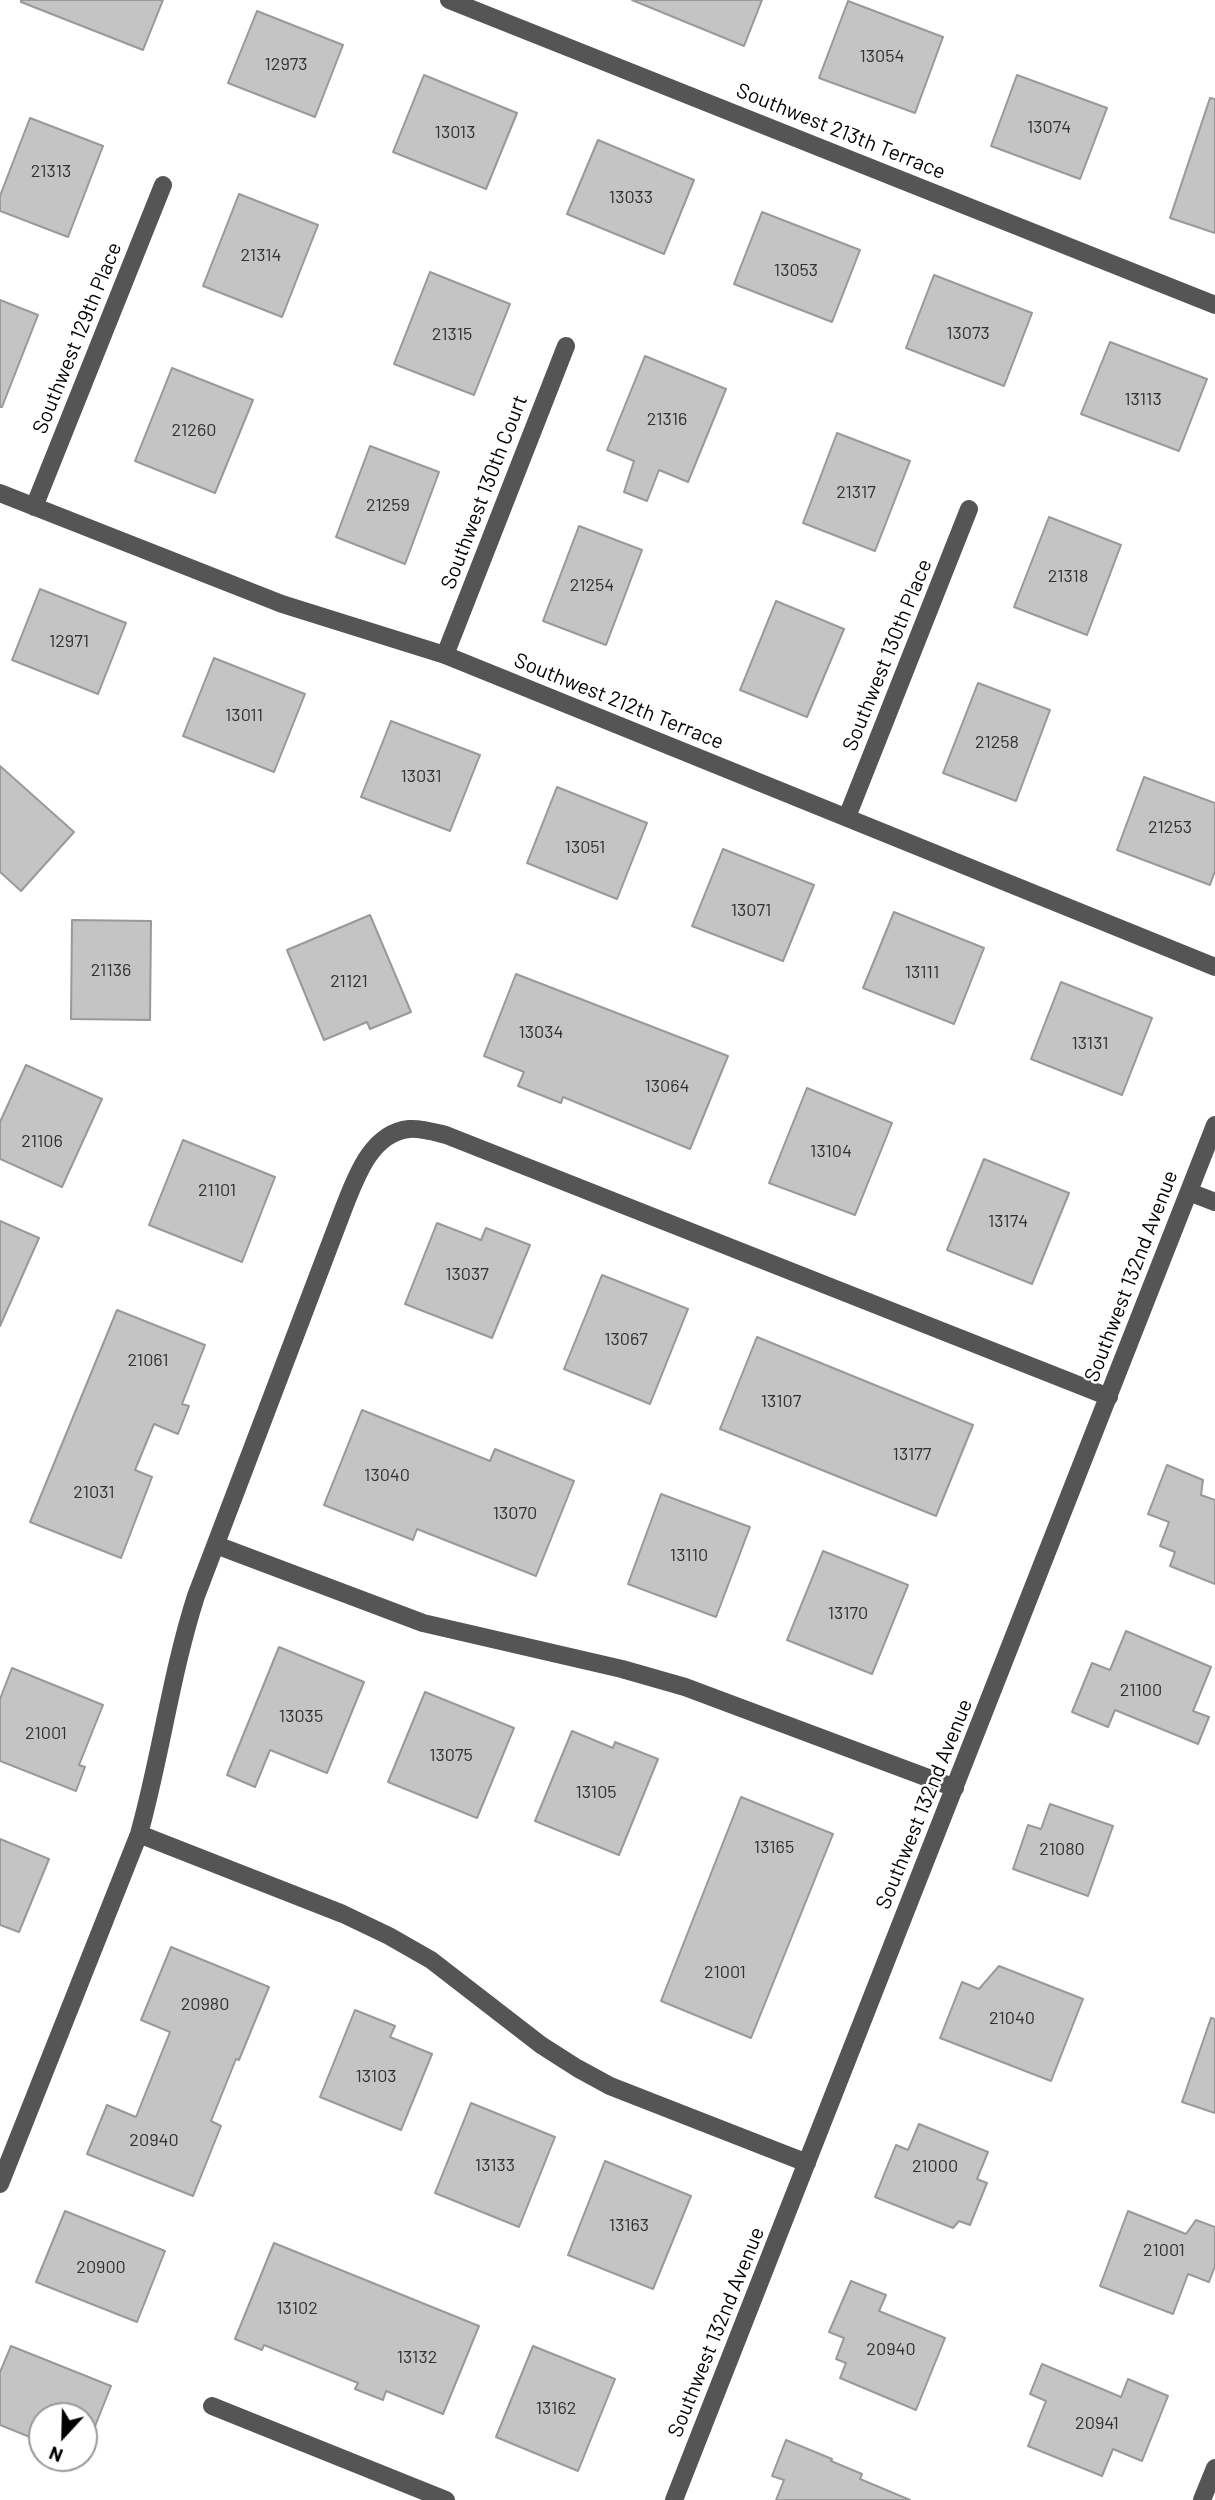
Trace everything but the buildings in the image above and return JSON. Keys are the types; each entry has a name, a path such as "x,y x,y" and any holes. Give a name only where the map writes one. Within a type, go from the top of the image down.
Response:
{"street":[{"name":"Southwest 213th Terrace","path":"449,0 1215,304"},
{"name":"Southwest 129th Place","path":"34,507 163,186"},
{"name":"Southwest 130th Court","path":"445,655 566,346"},
{"name":"Southwest 212th Terrace","path":"0,494 282,604 445,655 1215,967"},
{"name":"Southwest 130th Place","path":"846,817 969,509"},
{"name":"Southwest 132nd Avenue","path":"674,2500 1215,1125"},
{"path":"0,2185 139,1834 152,1787 186,1628 216,1545 356,1178 370,1152 388,1138 405,1129 423,1129 446,1135 1109,1396"},
{"path":"1189,1192 1215,1202"},
{"path":"216,1545 423,1623 622,1669 685,1687 955,1788"},
{"path":"139,1834 343,1914 389,1936 431,1960 541,2045 610,2086 807,2163"},
{"path":"212,2406 446,2500"},
{"path":"1202,2500 1215,2468"}]}
